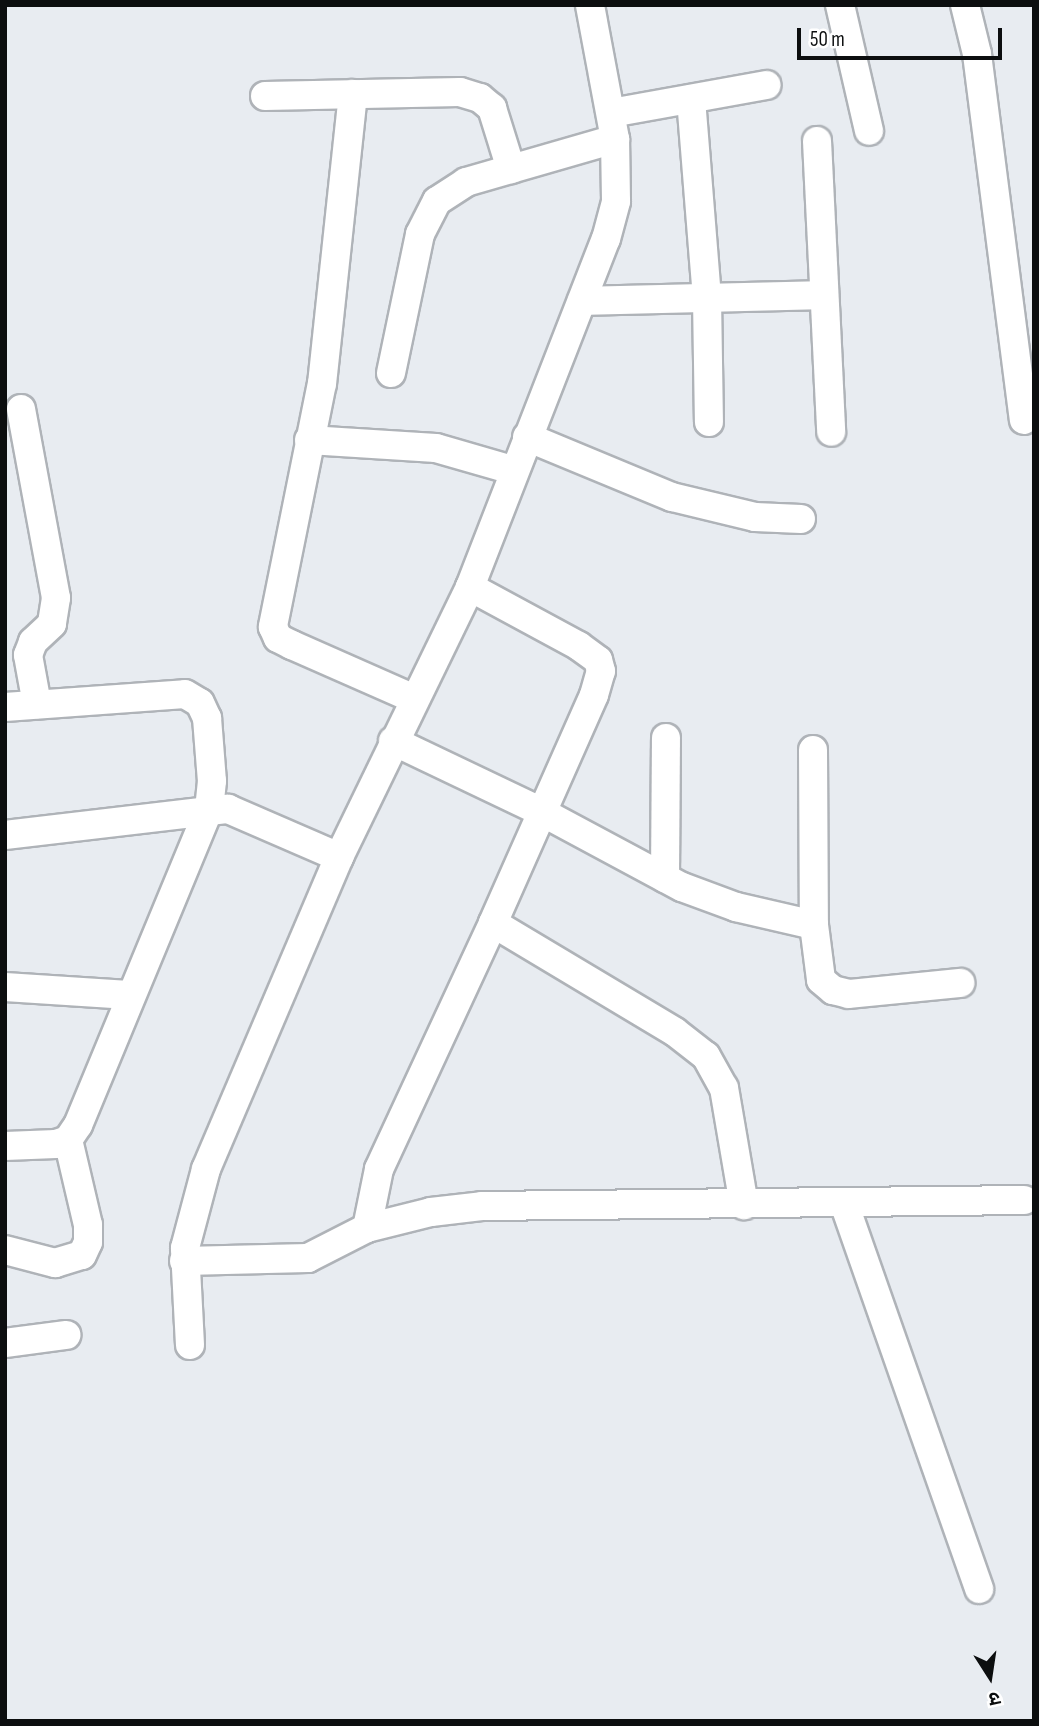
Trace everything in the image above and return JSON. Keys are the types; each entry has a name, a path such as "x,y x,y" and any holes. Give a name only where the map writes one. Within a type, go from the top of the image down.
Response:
{"street":[{"path":"190,1345 184,1261 206,1169 339,857 412,698 470,587 512,470 582,301 615,201 613,126 590,5"},
{"path":"840,5 869,131"},
{"path":"965,5 977,54 1023,326 1024,420"},
{"path":"391,373 420,234 437,201 466,182 511,169 613,126 691,99 767,85"},
{"path":"265,96 460,92 480,98 492,108 511,169"},
{"path":"353,94 322,383 273,626 278,638 412,698"},
{"path":"691,99 707,298 709,422"},
{"path":"817,141 831,432"},
{"path":"582,301 824,295"},
{"path":"21,409 56,598 52,624 33,642 28,655 37,704"},
{"path":"527,437 672,497 755,517 802,519"},
{"path":"309,440 436,448 512,470"},
{"path":"367,1228 379,1168 493,923 540,811 594,695 601,671 598,660 470,587"},
{"path":"5,707 185,694 200,703 206,718 209,808 129,995 78,1125 68,1140 88,1225 88,1242 82,1255 55,1263 5,1250"},
{"path":"665,878 666,738"},
{"path":"393,741 540,811 665,878 736,907 814,925"},
{"path":"813,750 814,925 821,980 833,990 849,994 960,983"},
{"path":"5,835 209,808 246,814 339,857"},
{"path":"493,923 675,1032 706,1056 724,1088 744,1205"},
{"path":"5,988 129,995"},
{"path":"5,1146 68,1140"},
{"path":"184,1261 308,1258 367,1228 431,1212 482,1206 1024,1200"},
{"path":"844,1203 979,1589"},
{"path":"5,1343 66,1335"}]}
